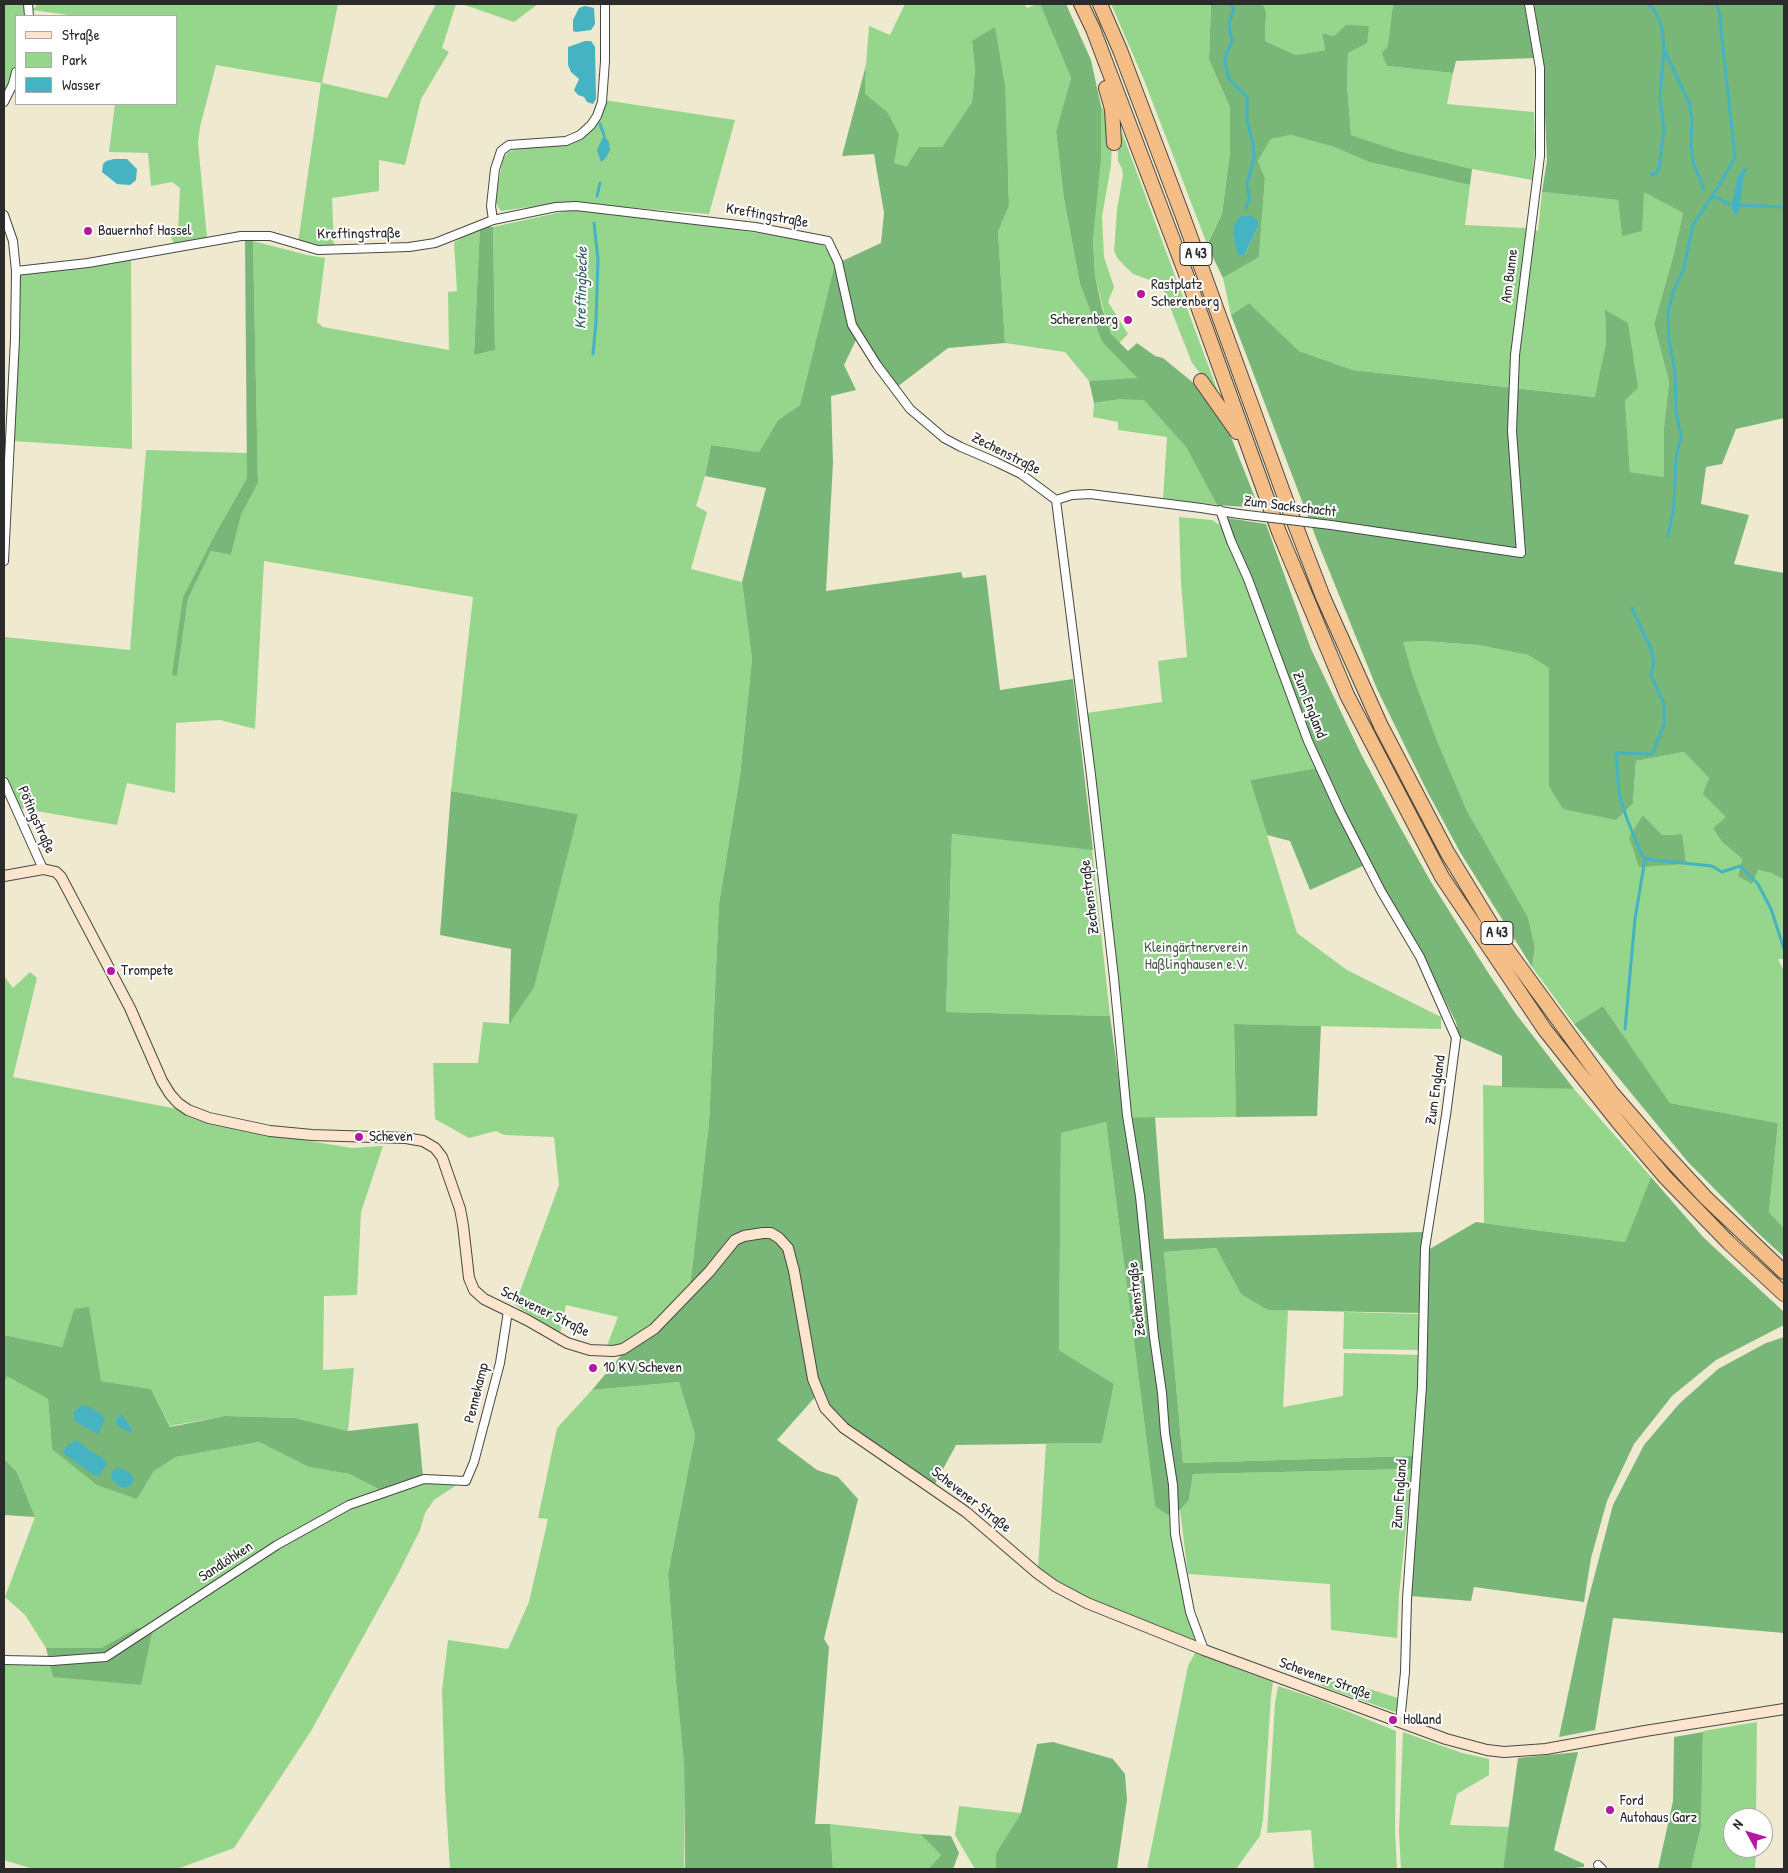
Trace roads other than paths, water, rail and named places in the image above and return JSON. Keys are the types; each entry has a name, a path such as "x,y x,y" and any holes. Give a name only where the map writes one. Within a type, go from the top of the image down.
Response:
{"highway":[{"name":"A 43","path":"1082,4 1192,290 1279,532 1347,695 1442,877 1545,1030 1619,1124 1672,1184 1729,1243 1784,1294"},
{"name":"A 43","path":"1100,4 1120,50 1182,214 1288,506 1323,596 1381,726 1447,852 1503,944 1611,1092 1706,1198 1784,1272"},
{"path":"1093,29 1112,109 1114,143"},
{"path":"1201,381 1224,412 1253,460"}],"main road":[{"name":"Schevener Straße","path":"43,868 56,872 67,885 130,1008 162,1080 178,1103 196,1115 270,1131 406,1138 430,1144 439,1152 450,1179 463,1225 469,1278 471,1285 478,1295 484,1300 579,1348 605,1351 623,1349 654,1329 702,1279 735,1240 763,1232 779,1238 788,1248 794,1270 813,1379 825,1408 844,1428 966,1512 1031,1568 1055,1586 1087,1603 1204,1650 1446,1739 1487,1750 1504,1752 1546,1749 1784,1709"},
{"path":"4,876 43,868"}],"street":[{"path":"493,220 491,206 495,169 501,151 509,145 566,141 580,135 591,125 597,116 602,102 605,61 605,4"},
{"name":"Am Bunne","path":"1521,553 1512,431 1515,355 1540,156 1540,68 1530,4"},
{"path":"4,102 15,76"},
{"name":"Kreftingstraße","path":"16,271 88,263 241,236 270,236 318,250 409,247 435,243 493,220 556,207 576,206 755,227 828,241"},
{"path":"4,215 13,241 16,271 15,339 4,561"},
{"name":"Zechenstraße","path":"828,241 838,262 852,325 877,365 910,409 944,438 961,448 1022,474 1056,500 1092,785 1114,978 1127,1115 1140,1196 1154,1337 1173,1485 1175,1534 1190,1612 1204,1650"},
{"name":"Zum Sackschacht","path":"1056,500 1072,495 1090,494 1220,510 1521,553"},
{"name":"Zum England","path":"1220,510 1248,579 1308,742 1340,811 1381,891 1420,957 1456,1038 1425,1248 1422,1386 1407,1591 1405,1672 1400,1722"},
{"name":"Pötingstraße","path":"4,782 43,868"},
{"name":"Pennekamp","path":"466,1481 474,1462 500,1364 508,1311"},
{"name":"Sandlöhken","path":"4,1660 52,1661 106,1657 277,1545 348,1505 424,1479 466,1481"}],"water":[{"path":"585,6 594,8 595,24 591,30 573,31 573,20 579,8"},
{"path":"585,41 591,41 595,47 596,99 593,104 587,102 584,97 578,95 574,90 579,79 571,72 568,65 568,47"},
{"path":"604,135 609,142 610,150 606,158 601,162 597,150"},
{"path":"114,159 127,159 137,169 136,180 130,185 117,184 102,172 103,164"},
{"path":"1743,168 1748,170 1744,174 1739,213 1736,214 1733,212 1732,204 1737,178"},
{"path":"1241,216 1251,216 1258,221 1258,227 1245,254 1238,256 1233,234 1234,224"},
{"path":"81,1406 87,1406 100,1413 105,1420 98,1434 76,1422 73,1413"},
{"path":"121,1414 131,1427 132,1433 117,1426 116,1419"},
{"path":"77,1440 107,1463 100,1475 95,1476 63,1453 66,1446"},
{"path":"118,1468 126,1470 132,1475 134,1480 130,1486 125,1488 113,1481 111,1475"}],"waterway":[{"path":"1232,4 1233,11 1229,24 1232,42 1226,54 1225,63 1229,79 1247,97 1247,121 1253,143 1254,158 1247,184 1249,199 1246,208"},
{"path":"1648,4 1655,11 1662,28 1664,49 1689,103 1692,120 1691,144 1693,162 1704,189"},
{"path":"1668,536 1674,506 1676,457 1681,437 1676,411 1675,371 1669,340 1668,312 1673,293 1684,268 1693,225 1735,157 1719,11 1717,4 1710,4"},
{"path":"1651,175 1656,173 1659,168 1664,130 1660,96 1664,50"},
{"name":"Kreftingbecke","path":"600,124 604,135"},
{"name":"Kreftingbecke","path":"597,196 600,183"},
{"path":"1711,198 1719,198 1726,203 1732,204"},
{"path":"1740,205 1784,207"},
{"name":"Kreftingbecke","path":"593,354 598,259 594,223"},
{"path":"1632,608 1651,649 1654,662 1651,675 1664,704 1664,725 1652,754 1616,753 1619,794 1641,853 1645,859 1712,866 1722,872 1740,866 1758,884 1771,909 1784,949"},
{"path":"1625,1029 1635,919 1645,859"}],"place":[{"name":"Bauernhof Hassel","path":"88,231"},
{"name":"Rastplatz Scherenberg","path":"1141,294"},
{"name":"Scherenberg","path":"1128,320"},
{"name":"Trompete","path":"111,971"},
{"name":"Scheven","path":"359,1137"},
{"name":"10 KV Scheven","path":"593,1368"},
{"name":"Holland","path":"1393,1720"},
{"name":"Ford Autohaus Garz","path":"1610,1810"}],"park label":[{"name":"Kleingärtnerverein Haßlinghausen e.V.","path":"1196,956"}]}
